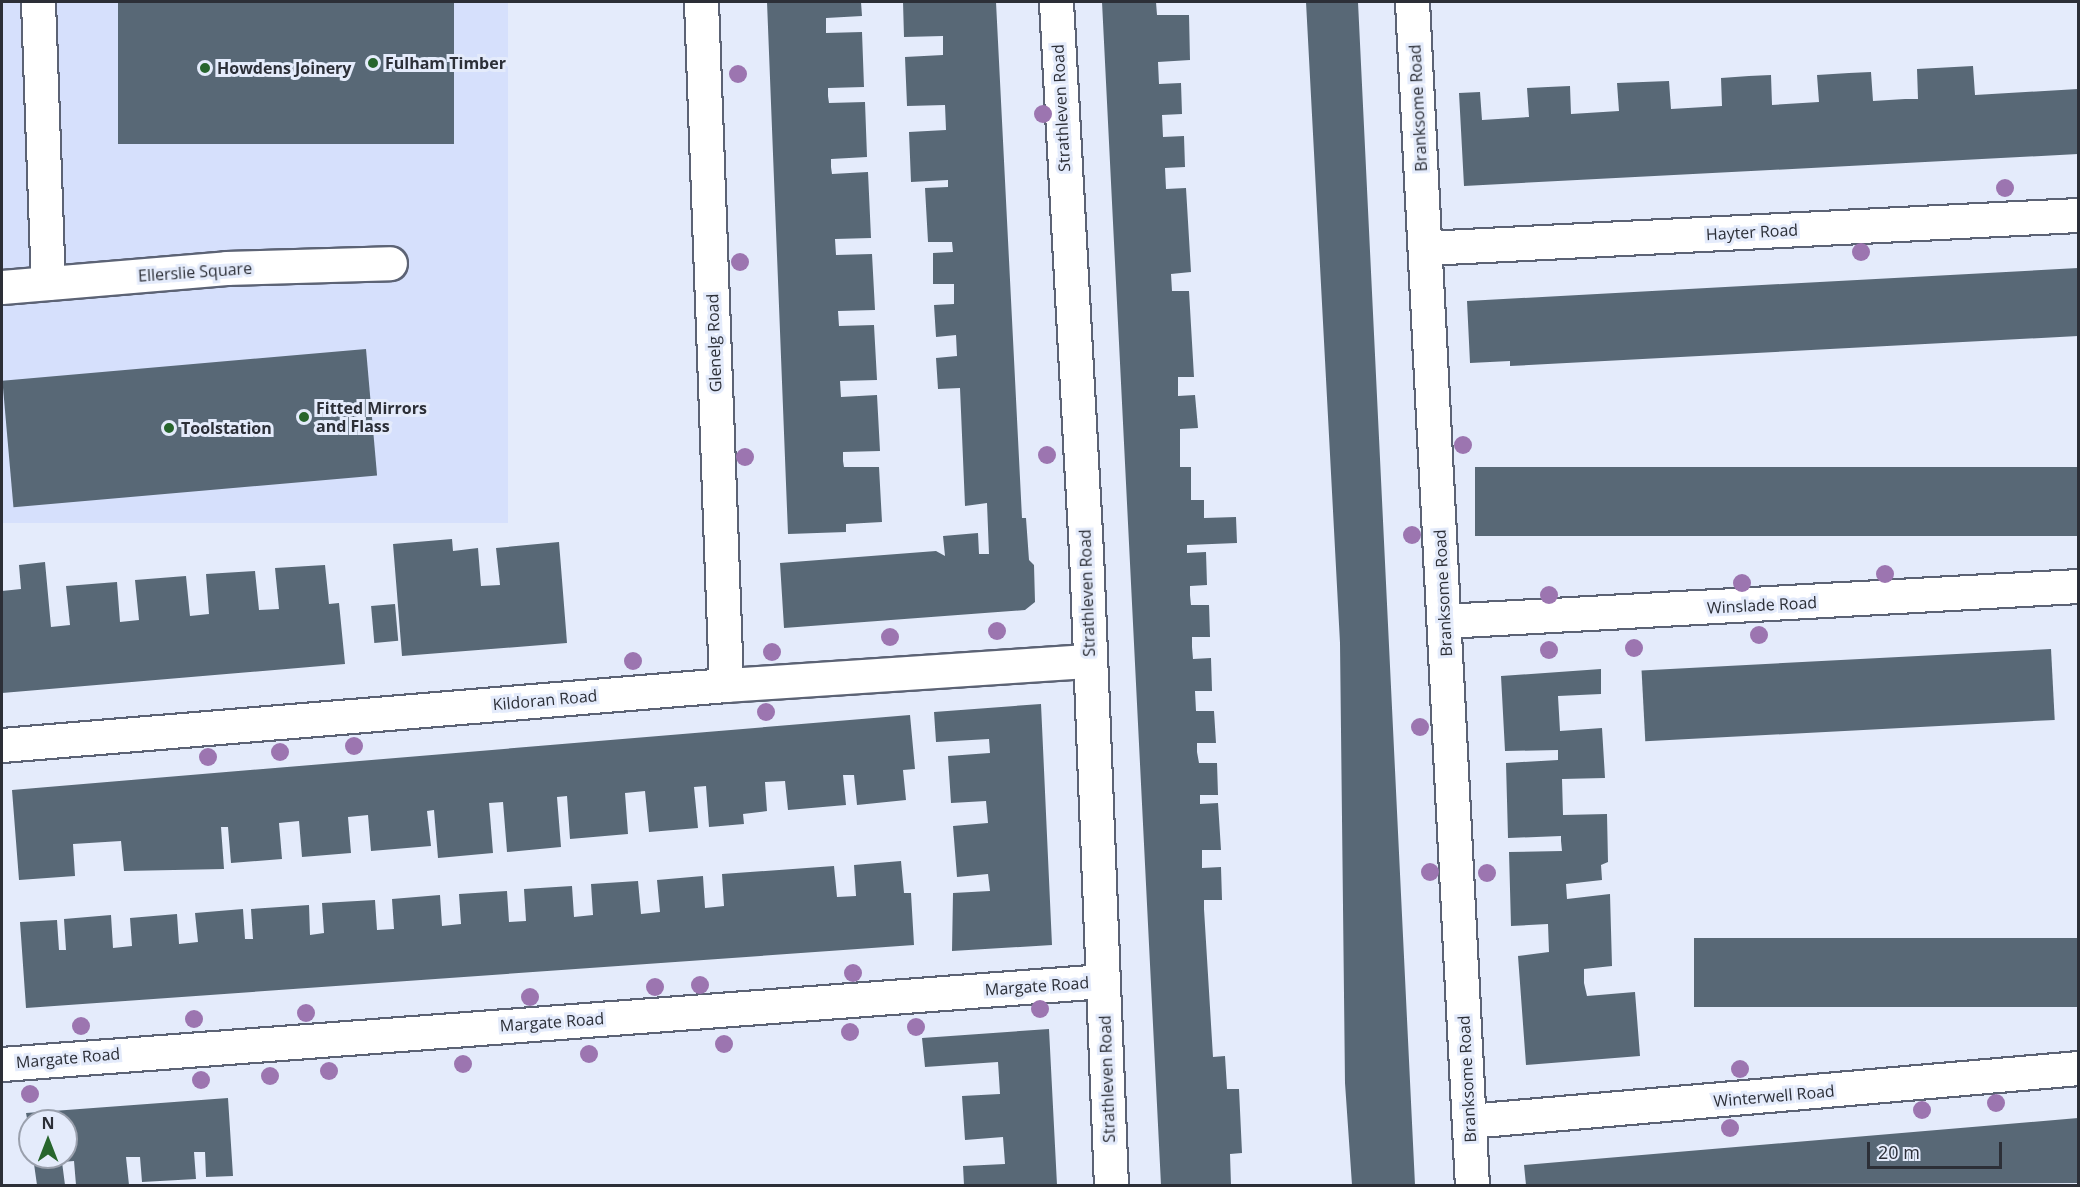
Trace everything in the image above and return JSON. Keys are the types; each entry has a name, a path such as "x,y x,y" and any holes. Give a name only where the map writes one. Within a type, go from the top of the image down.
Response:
{"street":[{"path":"38,2 48,283"},
{"name":"Glenelg Road","path":"701,2 726,685"},
{"name":"Strathleven Road","path":"1056,2 1089,661 1112,1185"},
{"name":"Branksome Road","path":"1412,2 1472,1185"},
{"name":"Hayter Road","path":"1426,248 2079,215"},
{"name":"Ellerslie Square","path":"2,287 226,268 390,263"},
{"name":"Winslade Road","path":"1444,621 2079,586"},
{"name":"Kildoran Road","path":"2,745 726,685 1089,661"},
{"name":"Margate Road","path":"2,1064 1103,981"},
{"name":"Winterwell Road","path":"1469,1121 2079,1068"}],"shaded area":[{"path":"2,2 508,2 508,523 2,523"}],"building":[{"path":"118,2 454,2 454,144 118,144"},
{"path":"767,2 861,2 862,16 826,18 826,33 862,32 864,87 828,88 828,96 829,103 865,102 867,157 831,159 831,167 832,174 868,172 871,238 835,239 836,255 872,254 875,310 838,311 839,326 874,325 877,380 840,381 841,397 877,395 880,451 843,452 843,461 844,467 879,467 882,522 846,524 846,532 788,534"},
{"path":"903,2 996,2 1022,518 1026,518 1029,560 1034,565 1035,602 1025,610 784,628 780,563 936,551 945,556 943,536 978,533 979,554 989,554 987,503 965,506 960,388 938,389 936,358 957,356 956,335 936,337 934,305 954,304 954,284 933,284 933,253 953,252 952,242 928,242 925,188 948,187 948,180 911,182 909,132 946,130 945,105 907,106 905,57 943,55 943,36 904,37"},
{"path":"1102,2 1156,2 1157,15 1189,15 1190,60 1158,62 1159,84 1181,83 1182,114 1162,115 1163,137 1184,136 1185,167 1165,168 1166,189 1186,188 1191,272 1171,274 1172,291 1189,291 1194,377 1178,377 1178,396 1195,395 1198,428 1180,429 1180,467 1191,467 1191,500 1204,500 1204,518 1236,517 1237,543 1187,545 1187,553 1206,552 1207,585 1190,586 1190,595 1191,605 1209,605 1210,637 1192,637 1192,647 1193,659 1211,658 1212,691 1195,691 1196,711 1214,711 1216,743 1197,743 1197,752 1199,763 1217,763 1218,795 1200,795 1200,804 1218,803 1221,850 1202,850 1202,868 1221,867 1222,900 1204,900 1204,909 1213,1057 1225,1056 1227,1089 1239,1089 1242,1153 1230,1154 1231,1185 1161,1185"},
{"path":"1306,2 1358,2 1415,1185 1352,1185 1345,1083 1340,643"},
{"path":"1973,66 1975,95 2078,89 2078,154 1464,186 1459,93 1480,92 1482,120 1529,117 1527,88 1570,86 1571,114 1619,111 1617,83 1669,81 1671,109 1722,106 1721,78 1749,76 1771,75 1772,105 1819,102 1817,75 1871,72 1873,101 1918,99 1917,69"},
{"path":"2078,268 2078,336 1510,366 1510,361 1470,363 1467,301"},
{"path":"366,349 377,476 13,507 2,381"},
{"path":"1475,467 2078,467 2078,536 1475,536"},
{"path":"452,539 453,551 478,548 481,586 500,585 496,548 559,542 567,643 402,656 393,544"},
{"path":"45,562 51,627 70,625 66,586 117,582 120,622 139,620 135,580 186,576 190,616 209,614 206,574 255,571 259,610 279,609 275,568 325,565 329,604 339,603 345,664 2,693 2,591 21,589 19,565"},
{"path":"395,604 398,641 374,643 371,606"},
{"path":"2051,649 2055,720 1645,741 1642,670"},
{"path":"1601,669 1601,694 1558,696 1560,731 1602,728 1605,778 1562,779 1563,815 1607,814 1608,862 1601,865 1602,880 1566,884 1567,899 1610,894 1612,966 1584,969 1584,983 1587,996 1635,992 1640,1056 1526,1065 1518,956 1549,952 1548,924 1511,926 1509,852 1562,851 1561,836 1508,838 1506,763 1558,760 1558,750 1505,751 1501,676"},
{"path":"1041,704 1052,945 952,951 953,893 990,891 988,874 957,877 953,826 988,823 986,801 951,803 948,756 990,753 989,739 936,742 934,712"},
{"path":"910,715 915,769 903,770 906,800 857,805 854,775 843,775 846,805 788,810 785,781 765,782 767,811 743,814 744,824 709,827 706,786 694,787 698,828 649,832 645,791 625,793 628,834 570,839 567,796 557,797 561,847 507,852 503,802 489,803 493,853 438,858 434,810 427,811 431,846 371,851 368,815 348,817 351,853 302,857 299,821 279,823 282,859 231,863 228,827 221,827 224,869 124,871 121,841 73,844 75,876 19,880 12,790"},
{"path":"901,861 904,893 911,893 914,945 26,1008 20,922 57,920 59,950 66,950 64,919 111,915 113,948 132,946 130,918 177,914 179,944 198,942 195,913 243,909 245,939 253,939 251,909 309,905 310,935 324,933 322,903 375,900 377,930 394,929 392,899 440,895 442,926 461,924 459,894 507,891 509,922 526,921 524,889 572,886 574,917 593,915 591,884 638,881 641,914 660,912 657,880 703,876 705,908 724,906 722,874 834,866 837,897 856,896 854,865"},
{"path":"1694,938 2078,938 2078,1007 1694,1007"},
{"path":"1049,1029 1057,1185 964,1185 963,1166 1005,1164 1003,1137 965,1140 962,1096 1000,1094 998,1062 925,1067 922,1038"},
{"path":"228,1098 233,1176 206,1177 205,1152 194,1152 196,1179 142,1182 140,1157 126,1157 129,1185 76,1185 78,1109"},
{"path":"2078,1118 2078,1183 1526,1185 1524,1165"},
{"path":"35,1169 63,1169 65,1185 37,1185"}],"place":[{"name":"Fulham Timber","path":"373,63"},
{"name":"Howdens Joinery","path":"205,68"},
{"name":"Fitted Mirrors and Flass","path":"304,417"},
{"name":"Toolstation","path":"169,428"}]}
